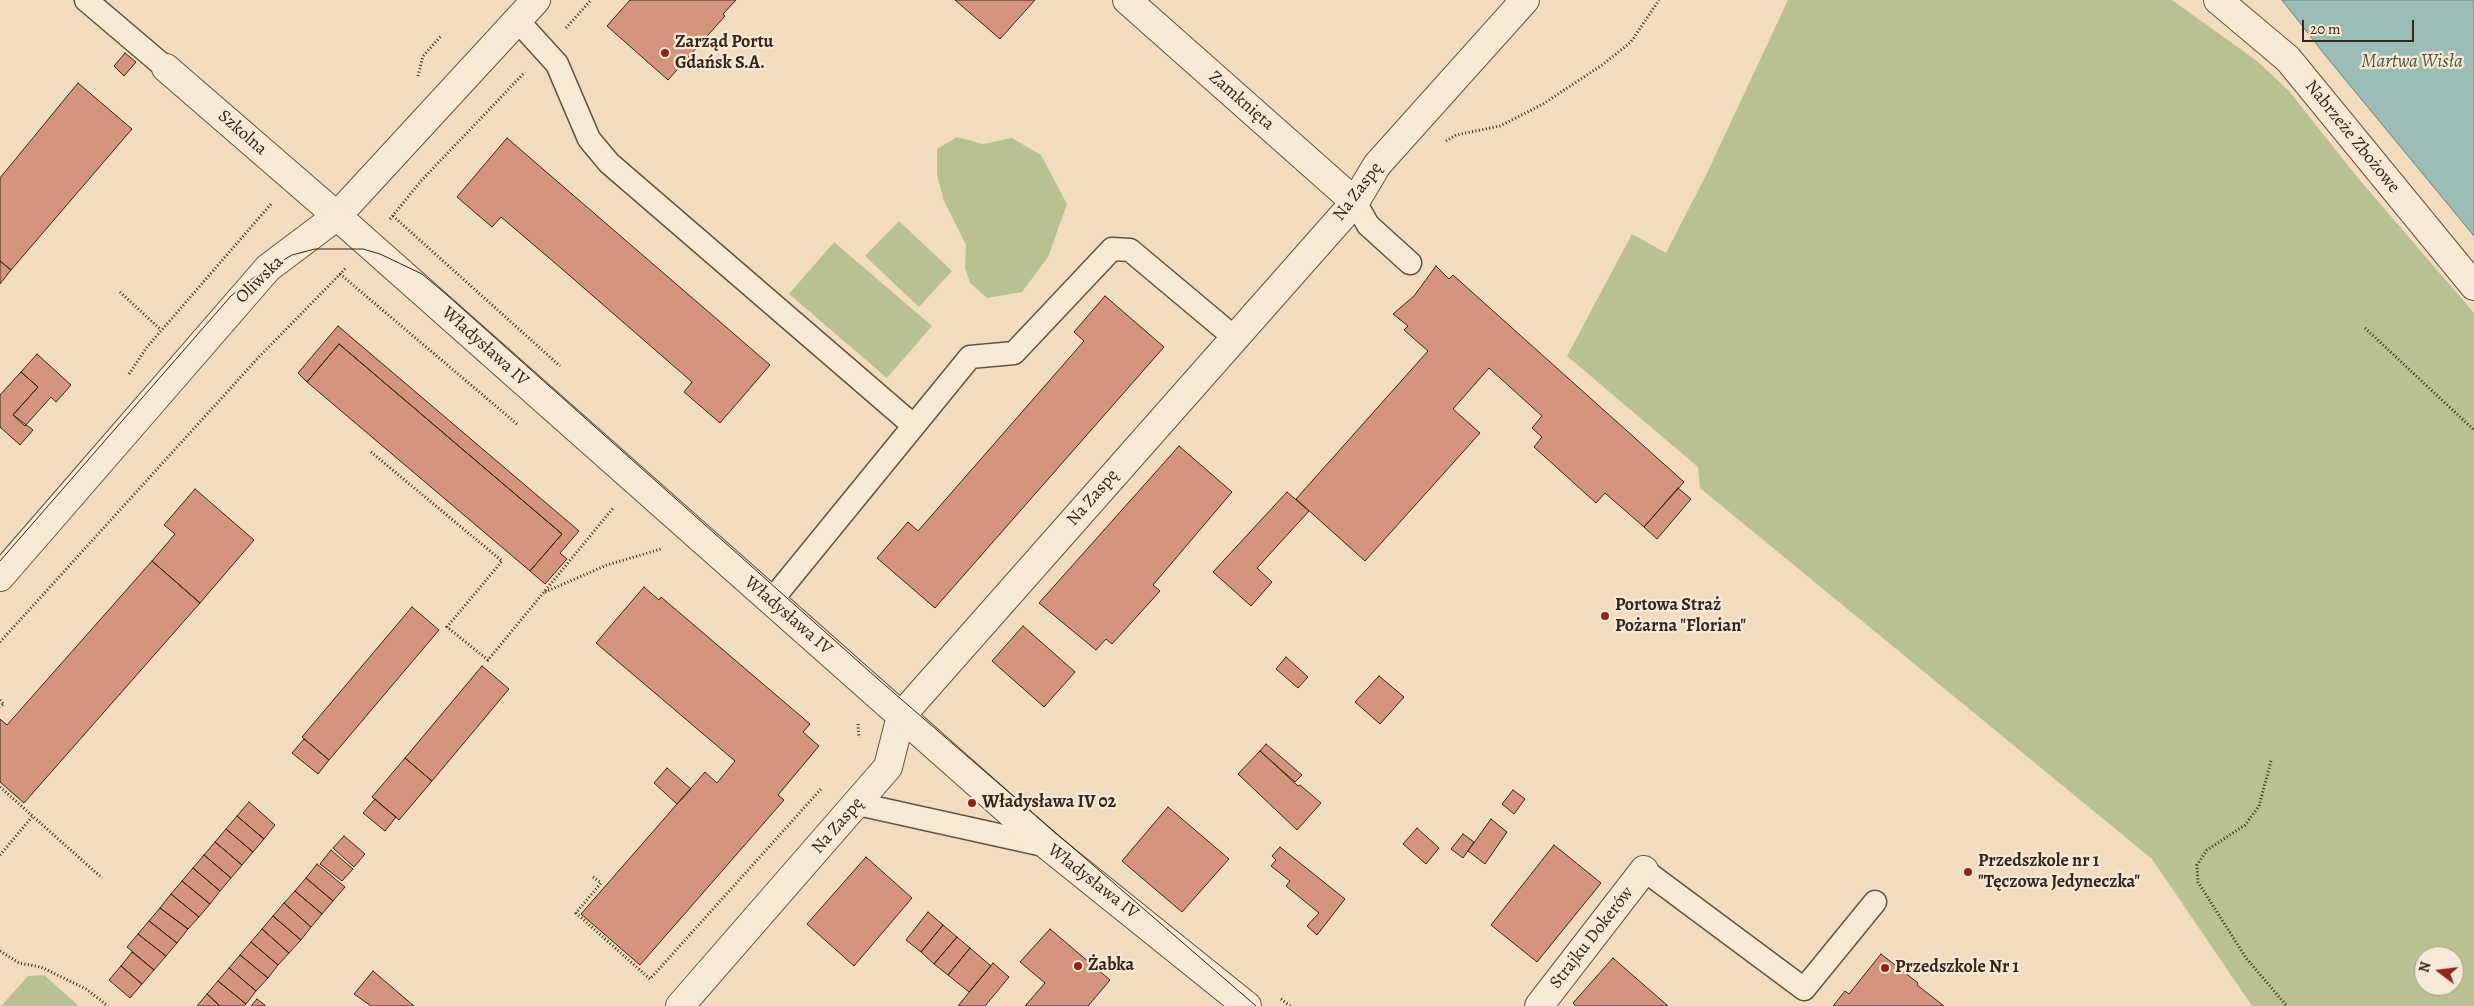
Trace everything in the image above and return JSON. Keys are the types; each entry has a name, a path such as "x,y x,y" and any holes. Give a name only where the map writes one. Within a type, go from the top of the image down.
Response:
{"street":[{"name":"Oliwska","path":"0,577 268,268 337,216 536,0"},
{"name":"Zamknięta","path":"1127,0 1355,202"},
{"name":"Na Zaspę","path":"680,1006 858,804 888,767 901,716 1355,202 1377,165 1525,0"},
{"name":"Nabrzeże Zbożowe","path":"2218,0 2288,58 2474,286"},
{"name":"Szkolna","path":"156,59 337,216"},
{"name":"Władysława IV","path":"337,216 1048,846 1247,1006"},
{"name":"Strajku Dokerów","path":"1539,1006 1644,870"}],"lane":[{"path":"86,0 156,59"},
{"path":"517,20 557,64 589,139 609,163 914,426"},
{"path":"1355,202 1368,225 1410,263"},
{"path":"771,601 970,357 1014,353 1112,248 1130,250 1234,338"},
{"path":"858,804 1048,846"},
{"path":"1644,870 1804,989 1875,902"}],"path":[{"path":"393,216 421,181 591,0"},
{"path":"1440,145 1456,135 1500,126 1543,104 1595,70 1630,42 1659,0"},
{"path":"146,347 262,214 295,180"},
{"path":"0,642 258,358 340,274"},
{"path":"120,292 161,330"},
{"path":"2365,328 2474,430"},
{"path":"371,452 502,561 447,627 488,660 615,506"},
{"path":"544,592 607,565 664,548"},
{"path":"0,700 4,704 0,708"},
{"path":"858,718 860,746"},
{"path":"2272,761 2259,806 2245,825 2208,850 2198,865 2198,882 2246,958 2287,1006"},
{"path":"593,877 601,884 576,913 650,979 827,782"},
{"path":"0,787 102,878"},
{"path":"0,855 32,817"},
{"path":"0,951 18,962 41,967 86,989 108,1006"}],"green space":[{"path":"1788,0 2172,0 2257,61 2289,91 2358,178 2474,313 2474,1006 2252,1006 2152,859 1700,488 1698,467 1567,356 1632,234 1666,253 1708,171"},
{"path":"957,137 983,144 1012,138 1041,155 1067,204 1048,257 1022,292 987,298 970,283 965,268 966,245 944,201 937,175 937,149"},
{"path":"899,221 952,271 919,307 865,256"},
{"path":"834,242 932,326 887,378 789,294"},
{"path":"44,975 79,1006 1,1006 28,976"}],"water":[{"name":"Martwa Wisła","path":"2282,0 2474,0 2474,236 2325,55"}],"building":[{"name":"Zarząd Portu Gdańsk S.A.","path":"630,0 736,0 723,14 725,16 668,80 607,26"},
{"path":"955,0 1035,0 1000,39"},
{"path":"125,53 136,62 124,76 114,66"},
{"path":"78,83 132,129 11,270 0,261 0,178"},
{"path":"507,138 770,365 720,423 684,392 692,382 562,269 501,217 492,227 457,197"},
{"path":"0,261 11,270 0,284"},
{"path":"1436,266 1449,279 1453,275 1684,482 1644,527 1605,493 1596,503 1534,447 1542,437 1532,428 1542,416 1489,368 1453,409 1480,433 1365,561 1296,499 1428,351 1404,330 1408,326 1393,314 1414,296"},
{"path":"1105,296 1164,347 935,608 877,558 908,522 918,531 1084,341 1074,332"},
{"path":"338,326 579,531 560,553 567,559 545,584 530,571 562,534 339,344 307,382 298,373"},
{"path":"339,344 562,534 530,571 307,382"},
{"path":"37,354 71,385 56,402 51,397 25,426 13,415 38,387 21,372"},
{"path":"21,372 38,387 13,415 33,430 20,445 0,427 0,395"},
{"path":"1179,446 1232,492 1153,585 1160,591 1112,644 1106,639 1096,650 1039,603"},
{"path":"1678,488 1691,499 1657,539 1644,527"},
{"path":"195,489 254,540 200,603 152,561 175,534 164,525"},
{"path":"1287,492 1309,511 1257,568 1272,582 1251,606 1213,572"},
{"path":"152,561 200,603 24,803 0,782 0,719 7,725"},
{"path":"644,587 659,600 661,597 810,724 803,732 819,746 778,795 784,800 640,965 581,914 705,772 717,783 735,761 596,643"},
{"path":"412,607 439,630 329,760 302,737"},
{"path":"1023,626 1075,672 1044,707 992,661"},
{"path":"1286,657 1308,677 1298,688 1276,669"},
{"path":"482,666 509,689 432,781 405,758"},
{"path":"1379,676 1404,697 1380,724 1355,702"},
{"path":"304,739 329,760 318,774 292,753"},
{"path":"1266,744 1302,775 1295,782 1260,751"},
{"path":"1260,751 1298,786 1300,785 1321,803 1297,830 1238,774"},
{"path":"405,758 432,781 399,820 372,797"},
{"path":"667,768 691,789 677,804 654,783"},
{"path":"1513,790 1525,799 1514,814 1502,804"},
{"path":"375,799 396,817 385,831 363,813"},
{"path":"249,802 275,825 264,839 237,816"},
{"path":"1168,807 1229,859 1182,912 1122,861"},
{"path":"237,816 264,839 253,852 226,829"},
{"path":"1491,819 1507,832 1485,864 1468,851"},
{"path":"1417,828 1439,848 1426,864 1403,844"},
{"path":"226,829 253,852 242,865 215,842"},
{"path":"1463,834 1474,842 1463,858 1451,849"},
{"path":"344,836 365,854 354,867 333,848"},
{"path":"215,842 242,865 231,878 204,855"},
{"path":"1554,845 1601,883 1537,962 1491,925"},
{"path":"1280,847 1345,899 1317,935 1307,926 1319,913 1286,886 1290,881 1271,866 1276,860 1272,856"},
{"path":"331,850 353,869 342,881 320,864"},
{"path":"204,855 231,878 220,891 193,868"},
{"path":"866,857 912,898 854,966 807,924"},
{"path":"317,864 345,887 333,901 306,878"},
{"path":"193,868 220,891 210,904 182,881"},
{"path":"306,878 333,901 322,914 295,891"},
{"path":"182,881 210,904 199,917 171,894"},
{"path":"295,891 322,914 311,927 284,903"},
{"path":"171,894 199,917 188,929 160,908"},
{"path":"284,903 311,927 301,940 273,916"},
{"path":"160,908 188,929 177,943 149,921"},
{"path":"928,912 943,925 921,952 906,940"},
{"path":"273,916 301,940 289,953 262,929"},
{"path":"149,921 177,943 166,956 138,934"},
{"path":"943,925 957,937 934,964 921,952"},
{"path":"262,929 289,953 278,965 251,942"},
{"path":"1050,929 1110,980 1088,1006 1025,1006 1045,983 1020,962"},
{"path":"138,934 166,956 154,970 127,947"},
{"path":"957,937 970,948 948,975 934,964"},
{"path":"251,942 278,965 268,978 240,955"},
{"path":"970,948 991,966 969,992 948,975"},
{"path":"132,952 154,970 142,984 121,966"},
{"name":"Przedszkole Nr 1","path":"1881,954 1944,1006 1833,1006 1845,991 1849,994"},
{"path":"240,955 268,978 256,991 229,968"},
{"path":"1613,958 1668,1006 1576,1006 1573,1003"},
{"path":"993,963 1009,977 985,1006 958,1006"},
{"path":"121,966 142,984 130,998 109,980"},
{"path":"229,968 256,991 246,1004 218,981"},
{"path":"373,971 414,1006 371,1006 354,994"},
{"path":"218,981 246,1004 244,1006 220,1006 207,994"},
{"path":"207,994 220,1006 197,1006"},
{"path":"257,999 266,1006 251,1006"}],"tram line":[{"path":"0,561 231,296 253,278 292,255 315,249 363,249 380,254 422,274 447,295 879,680 1256,1006"}],"place":[{"name":"Zarząd Portu Gdańsk S.A.","path":"665,53"},
{"name":"Portowa Straż Pożarna \"Florian\"","path":"1605,616"},
{"name":"Władysława IV 02","path":"972,803"},
{"name":"Przedszkole nr 1 \"Tęczowa Jedyneczka\"","path":"1968,872"},
{"name":"Żabka","path":"1078,966"},
{"name":"Przedszkole Nr 1","path":"1885,968"}]}
